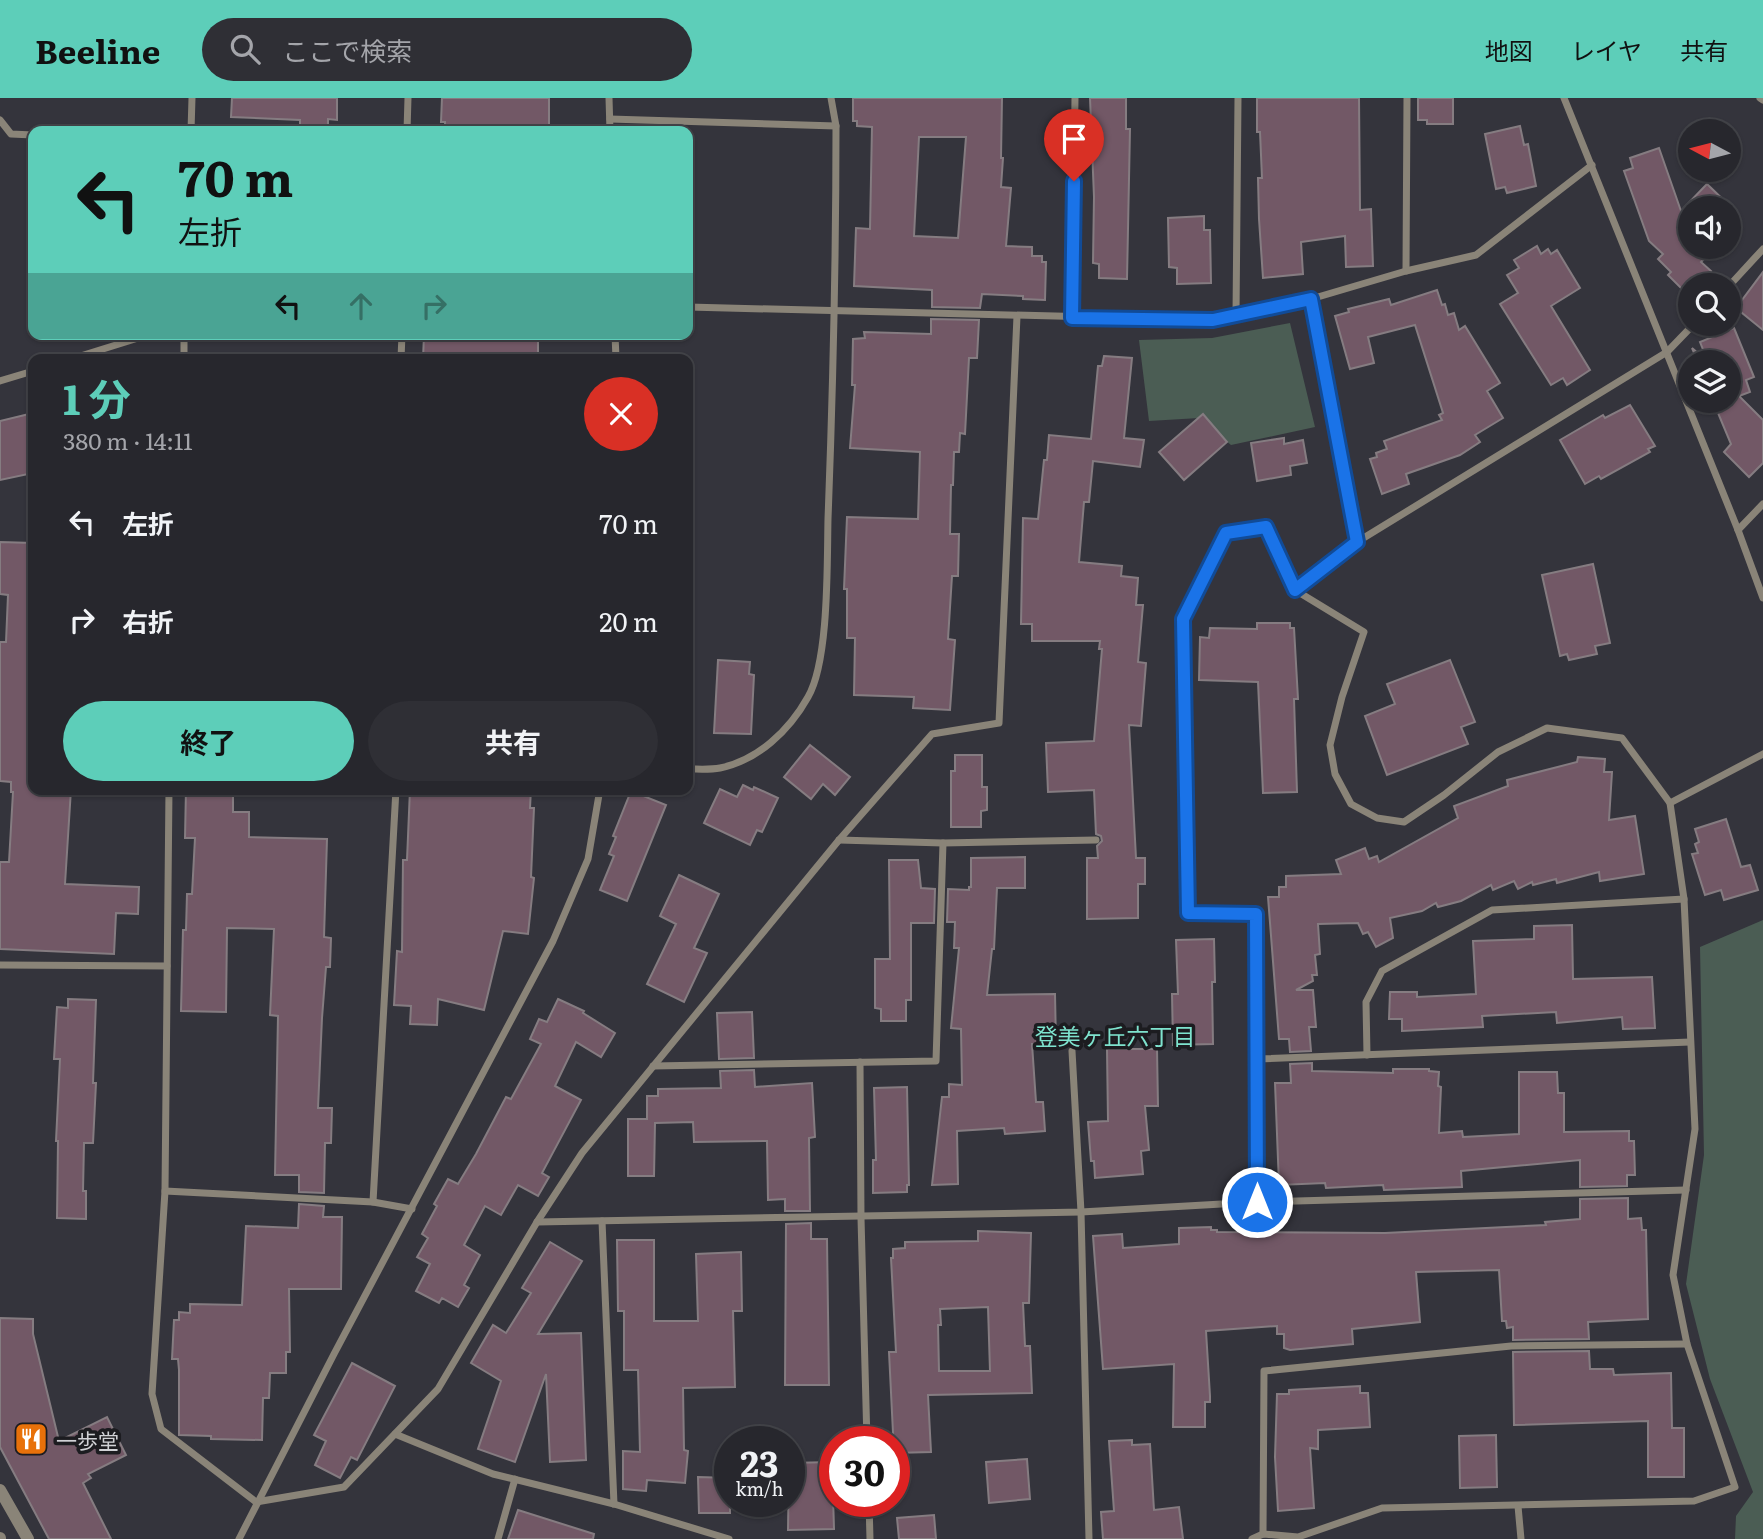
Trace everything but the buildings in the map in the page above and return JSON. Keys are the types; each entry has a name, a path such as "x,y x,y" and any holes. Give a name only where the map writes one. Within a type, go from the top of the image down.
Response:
{"street":[{"path":"191,126 192,98"},
{"path":"407,126 408,98"},
{"path":"609,98 610,126"},
{"path":"693,769 719,769 751,757 779,737 809,696 821,656 836,313 836,126 831,98"},
{"path":"1072,318 1075,98"},
{"path":"1237,316 1238,98"},
{"path":"1406,271 1407,98"},
{"path":"1564,98 1763,598"},
{"path":"610,119 836,126"},
{"path":"0,120 11,134 28,135"},
{"path":"693,307 836,313 1213,320 1311,299 1406,271 1476,255 1592,165"},
{"path":"1741,273 1763,249"},
{"path":"1311,299 1357,542"},
{"path":"169,795 165,1191 152,1394 161,1429 256,1502 344,1487 438,1390 537,1222 582,1153 839,840 932,734 999,723 1017,316"},
{"path":"1295,590 1357,542 1667,352 1682,336"},
{"path":"87,354 132,340"},
{"path":"0,381 28,373"},
{"path":"1738,530 1763,504"},
{"path":"1252,1539 1263,1534 1298,1538 1382,1508 1694,1501 1735,1487 1686,1344 1673,1275 1695,1129 1684,899 1670,803 1622,738 1547,728 1498,751 1444,795 1404,822 1377,818 1351,804 1335,774 1330,745 1342,697 1364,632 1295,590 1266,527 1226,533 1183,619 1188,913 1256,914 1257,1202"},
{"path":"1670,803 1763,754"},
{"path":"373,1202 396,795"},
{"path":"239,1539 256,1502 553,942 588,859 599,795"},
{"path":"839,840 943,843 1096,840"},
{"path":"653,1066 936,1061 943,843"},
{"path":"1367,1055 1366,1002 1382,971 1492,910 1684,899"},
{"path":"0,965 167,966"},
{"path":"1257,1059 1690,1042"},
{"path":"1072,1051 1082,1212 1089,1539"},
{"path":"860,1062 867,1426"},
{"path":"537,1222 1082,1212 1257,1202 1686,1190"},
{"path":"165,1191 373,1202 412,1209"},
{"path":"602,1221 614,1504"},
{"path":"1263,1534 1264,1371 1511,1346 1686,1344"},
{"path":"395,1434 493,1474 614,1504 729,1539"},
{"path":"498,1539 514,1479"},
{"path":"0,1490 27,1539"},
{"path":"1518,1506 1521,1539"},
{"path":"869,1517 870,1539"}],"green space":[{"path":"1290,323 1315,427 1231,445 1199,418 1149,421 1139,340 1212,338"},
{"path":"1763,920 1763,1539 1735,1539 1736,1516 1753,1492 1710,1379 1686,1284 1704,1155 1700,947"}],"place":[{"name":"一歩堂","path":"31,1439"}],"district":[{"name":"登美ヶ丘六丁目","path":"1115,1035"}],"route":[{"path":"1074,181 1072,318 1213,320 1311,299 1357,542 1295,590 1266,527 1226,533 1183,619 1189,838 1188,913 1256,914 1257,1202"}]}
